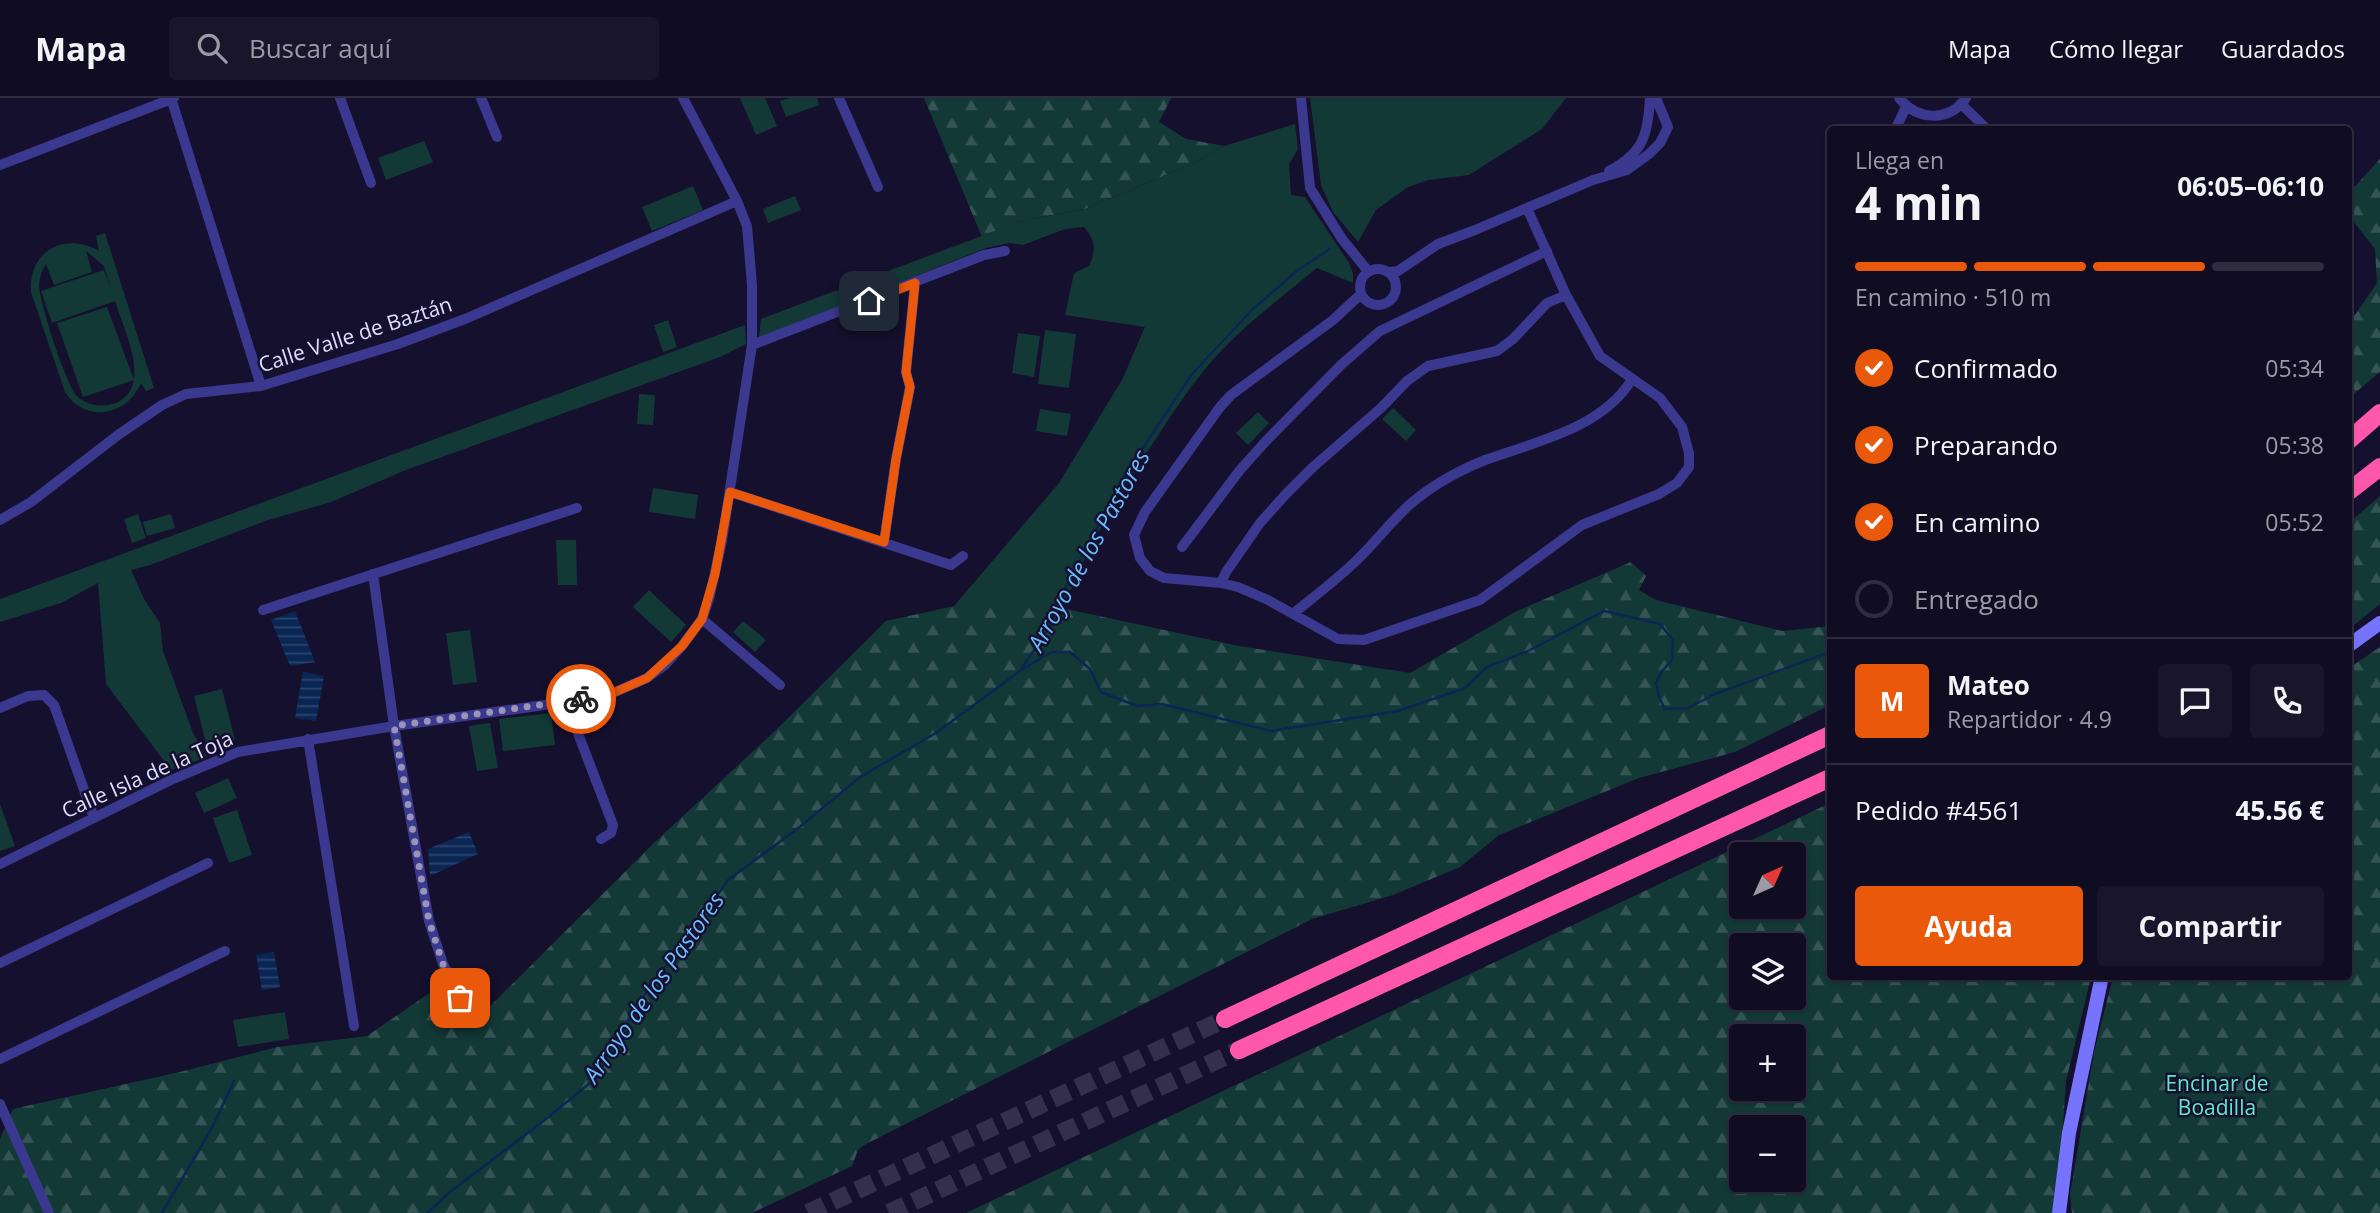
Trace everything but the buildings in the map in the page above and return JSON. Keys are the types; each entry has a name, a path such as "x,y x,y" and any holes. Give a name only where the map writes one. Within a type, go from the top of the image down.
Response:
{"highway":[{"path":"2352,438 2380,413"},
{"path":"2352,489 2380,467"},
{"path":"1225,1019 1827,736"},
{"path":"1239,1050 1827,779"}],"street":[{"path":"0,165 172,98 261,386"},
{"path":"340,98 371,183"},
{"path":"481,98 497,137"},
{"name":"Calle Isla de la Toja","path":"0,864 171,780 238,752 613,693 647,678 682,646 702,619 715,574 752,345 751,253 747,226 737,201 683,98"},
{"path":"839,98 877,187"},
{"path":"1301,98 1310,188 1342,239 1368,271"},
{"path":"1390,272 1397,282 1396,293 1390,303 1379,306 1368,303 1361,294 1360,282 1368,271 1379,268 1390,272 1398,271 1438,244 1593,180 1625,163 1640,149 1646,131 1650,98"},
{"path":"1593,180 1627,170 1660,143 1668,127 1656,98"},
{"path":"1899,98 1906,107 1919,114 1934,117 1949,113 1964,101 1985,126"},
{"path":"1897,126 1906,107"},
{"name":"Calle Valle de Baztán","path":"0,520 31,502 162,405 186,394 261,386 398,344 465,319 737,201"},
{"path":"1361,294 1333,320 1226,401 1144,512 1134,536 1140,558 1150,571 1164,578 1238,587 1294,613 1338,639 1364,640 1480,600 1582,525 1659,494 1677,483 1689,467 1689,453 1682,427 1660,398 1600,356 1566,295 1527,208"},
{"path":"752,345 984,255 1005,251"},
{"path":"1182,547 1240,470 1342,364 1380,331 1547,251"},
{"path":"884,542 910,387 906,372 915,283"},
{"path":"1222,583 1226,572 1260,523 1286,494 1407,381 1428,366 1497,351 1513,339 1547,303 1566,295"},
{"path":"1294,613 1342,574 1409,505 1443,480 1483,461 1539,443 1573,428 1623,394 1632,379"},
{"path":"730,492 951,565 963,556"},
{"path":"263,610 577,508"},
{"path":"373,574 394,726 429,921 443,964 472,1021"},
{"path":"702,619 779,685"},
{"path":"2352,643 2380,623"},
{"path":"0,708 28,696 44,695 54,705 94,818"},
{"path":"566,702 613,825 611,833 601,839"},
{"path":"308,739 354,1026"},
{"path":"0,963 208,863"},
{"path":"0,1059 225,951"},
{"path":"2059,1213 2069,1133 2101,980"},
{"path":"0,1104 49,1213"}],"green space":[{"path":"740,98 765,98 777,126 756,135"},
{"path":"790,98 817,98 819,105 786,117 780,101"},
{"path":"924,98 1171,98 1159,122 1186,139 1224,146 1192,164 1085,209 1021,221 982,237"},
{"path":"1310,98 1566,98 1542,129 1469,175 1428,180 1408,187 1376,210 1358,242 1333,212 1321,185"},
{"path":"1295,124 1298,149 1289,164 1291,195 1305,197 1349,263 1353,283 1317,268 1255,319 1212,361 1179,403 1118,499 1082,564 1063,609 954,606 1059,483 1122,380 1145,327 1065,315 1074,273 1089,266 1093,255 1093,241 1088,232 1084,227 1065,229 1023,245 1009,243 986,248 759,338 761,319 1021,221 1085,209 1192,164 1224,146"},
{"path":"424,141 433,162 386,180 378,158"},
{"path":"2380,159 2380,372 2352,395 2352,314 2355,315 2377,283 2375,249 2352,220 2352,190"},
{"path":"693,186 703,210 652,231 642,207"},
{"path":"795,196 801,210 768,223 763,209"},
{"path":"105,233 154,388 146,391 141,383 126,403 105,412 83,409 65,392 31,292 32,278 42,256 62,244 86,245 99,251 96,236","holes":["86,251 104,266 111,288 104,270 41,291 52,323 115,301 130,344 134,375 131,388 123,399 101,406 85,401 73,390 54,343 39,284 46,264 54,285 92,272"]},
{"path":"107,307 134,380 83,397 57,323"},
{"path":"668,320 677,347 663,352 654,325"},
{"path":"745,325 746,344 720,357 406,470 331,502 265,521 131,570 144,599 160,623 163,651 193,733 207,757 171,770 106,684 98,583 61,603 0,622 0,599"},
{"path":"1045,330 1076,334 1069,388 1038,384"},
{"path":"1018,333 1040,336 1034,377 1012,373"},
{"path":"639,394 655,395 653,425 637,424"},
{"path":"1393,408 1416,430 1406,441 1382,419"},
{"path":"1040,409 1071,414 1067,436 1036,431"},
{"path":"1258,412 1269,423 1248,445 1236,433"},
{"path":"653,488 698,495 695,519 649,512"},
{"path":"2380,496 2380,604 2352,627 2352,520"},
{"path":"138,514 146,538 132,543 124,519"},
{"path":"171,514 175,528 147,536 143,522"},
{"path":"556,540 576,540 577,585 558,585"},
{"path":"1631,562 1646,576 1639,590 1656,600 1782,631 1827,626 1827,706 1735,752 1639,778 1499,835 1460,867 1393,895 1312,919 864,1145 858,1150 852,1166 752,1213 0,1213 0,1139 13,1109 180,1072 277,1047 367,1036 457,974 481,1015 655,842 775,731 886,621 954,606 1052,606 1239,646 1410,673 1517,611"},
{"path":"649,590 686,625 671,642 633,607"},
{"path":"743,621 766,640 755,652 733,632"},
{"path":"470,630 477,682 453,685 446,633"},
{"name":"Encinar de Boadilla","path":"2380,647 2380,1213 2072,1213 2070,1195 2094,1052 2112,980 2352,980 2352,666"},
{"path":"222,689 235,740 207,747 194,696"},
{"path":"551,713 555,745 503,751 499,719"},
{"path":"490,723 498,768 477,771 469,726"},
{"path":"228,778 237,798 204,813 195,793"},
{"path":"0,804 15,846 0,851"},
{"path":"1827,804 1827,980 2090,980 2066,1081 2057,1213 966,1213 1729,851 1729,919 1806,919 1806,842 1748,842"},
{"path":"237,810 252,855 229,863 213,818"},
{"path":"285,1012 289,1039 238,1047 233,1020"}],"water":[{"path":"295,611 315,662 290,666 271,620"},
{"path":"303,672 324,676 316,721 295,718"},
{"path":"469,832 478,854 430,876 428,849"},
{"path":"274,952 280,987 262,990 256,955"}],"waterway":[{"name":"Arroyo de los Pastores","path":"1022,668 1051,625 1058,602 1123,478 1192,374 1253,309 1298,270 1330,249"},
{"name":"Arroyo de los Pastores","path":"427,1213 596,1078 636,1006 728,880 801,826 860,777 936,733 1020,671 1051,652 1070,652 1090,669 1101,692 1137,706 1162,704 1271,731 1398,711 1465,688 1487,667 1528,651 1604,611 1660,624 1673,640 1672,660 1656,683 1665,709 1688,708 1715,694 1827,653"},
{"path":"162,1213 213,1126 234,1081"}],"tunnel":[{"path":"808,1213 1225,1019"},
{"path":"889,1213 1239,1050"}],"way so far":[{"path":"460,998 443,964 429,921 394,726 581,699"}],"route":[{"path":"581,699 613,693 647,678 682,646 702,619 715,574 730,492 884,542 910,387 906,372 915,283 869,301"}]}
